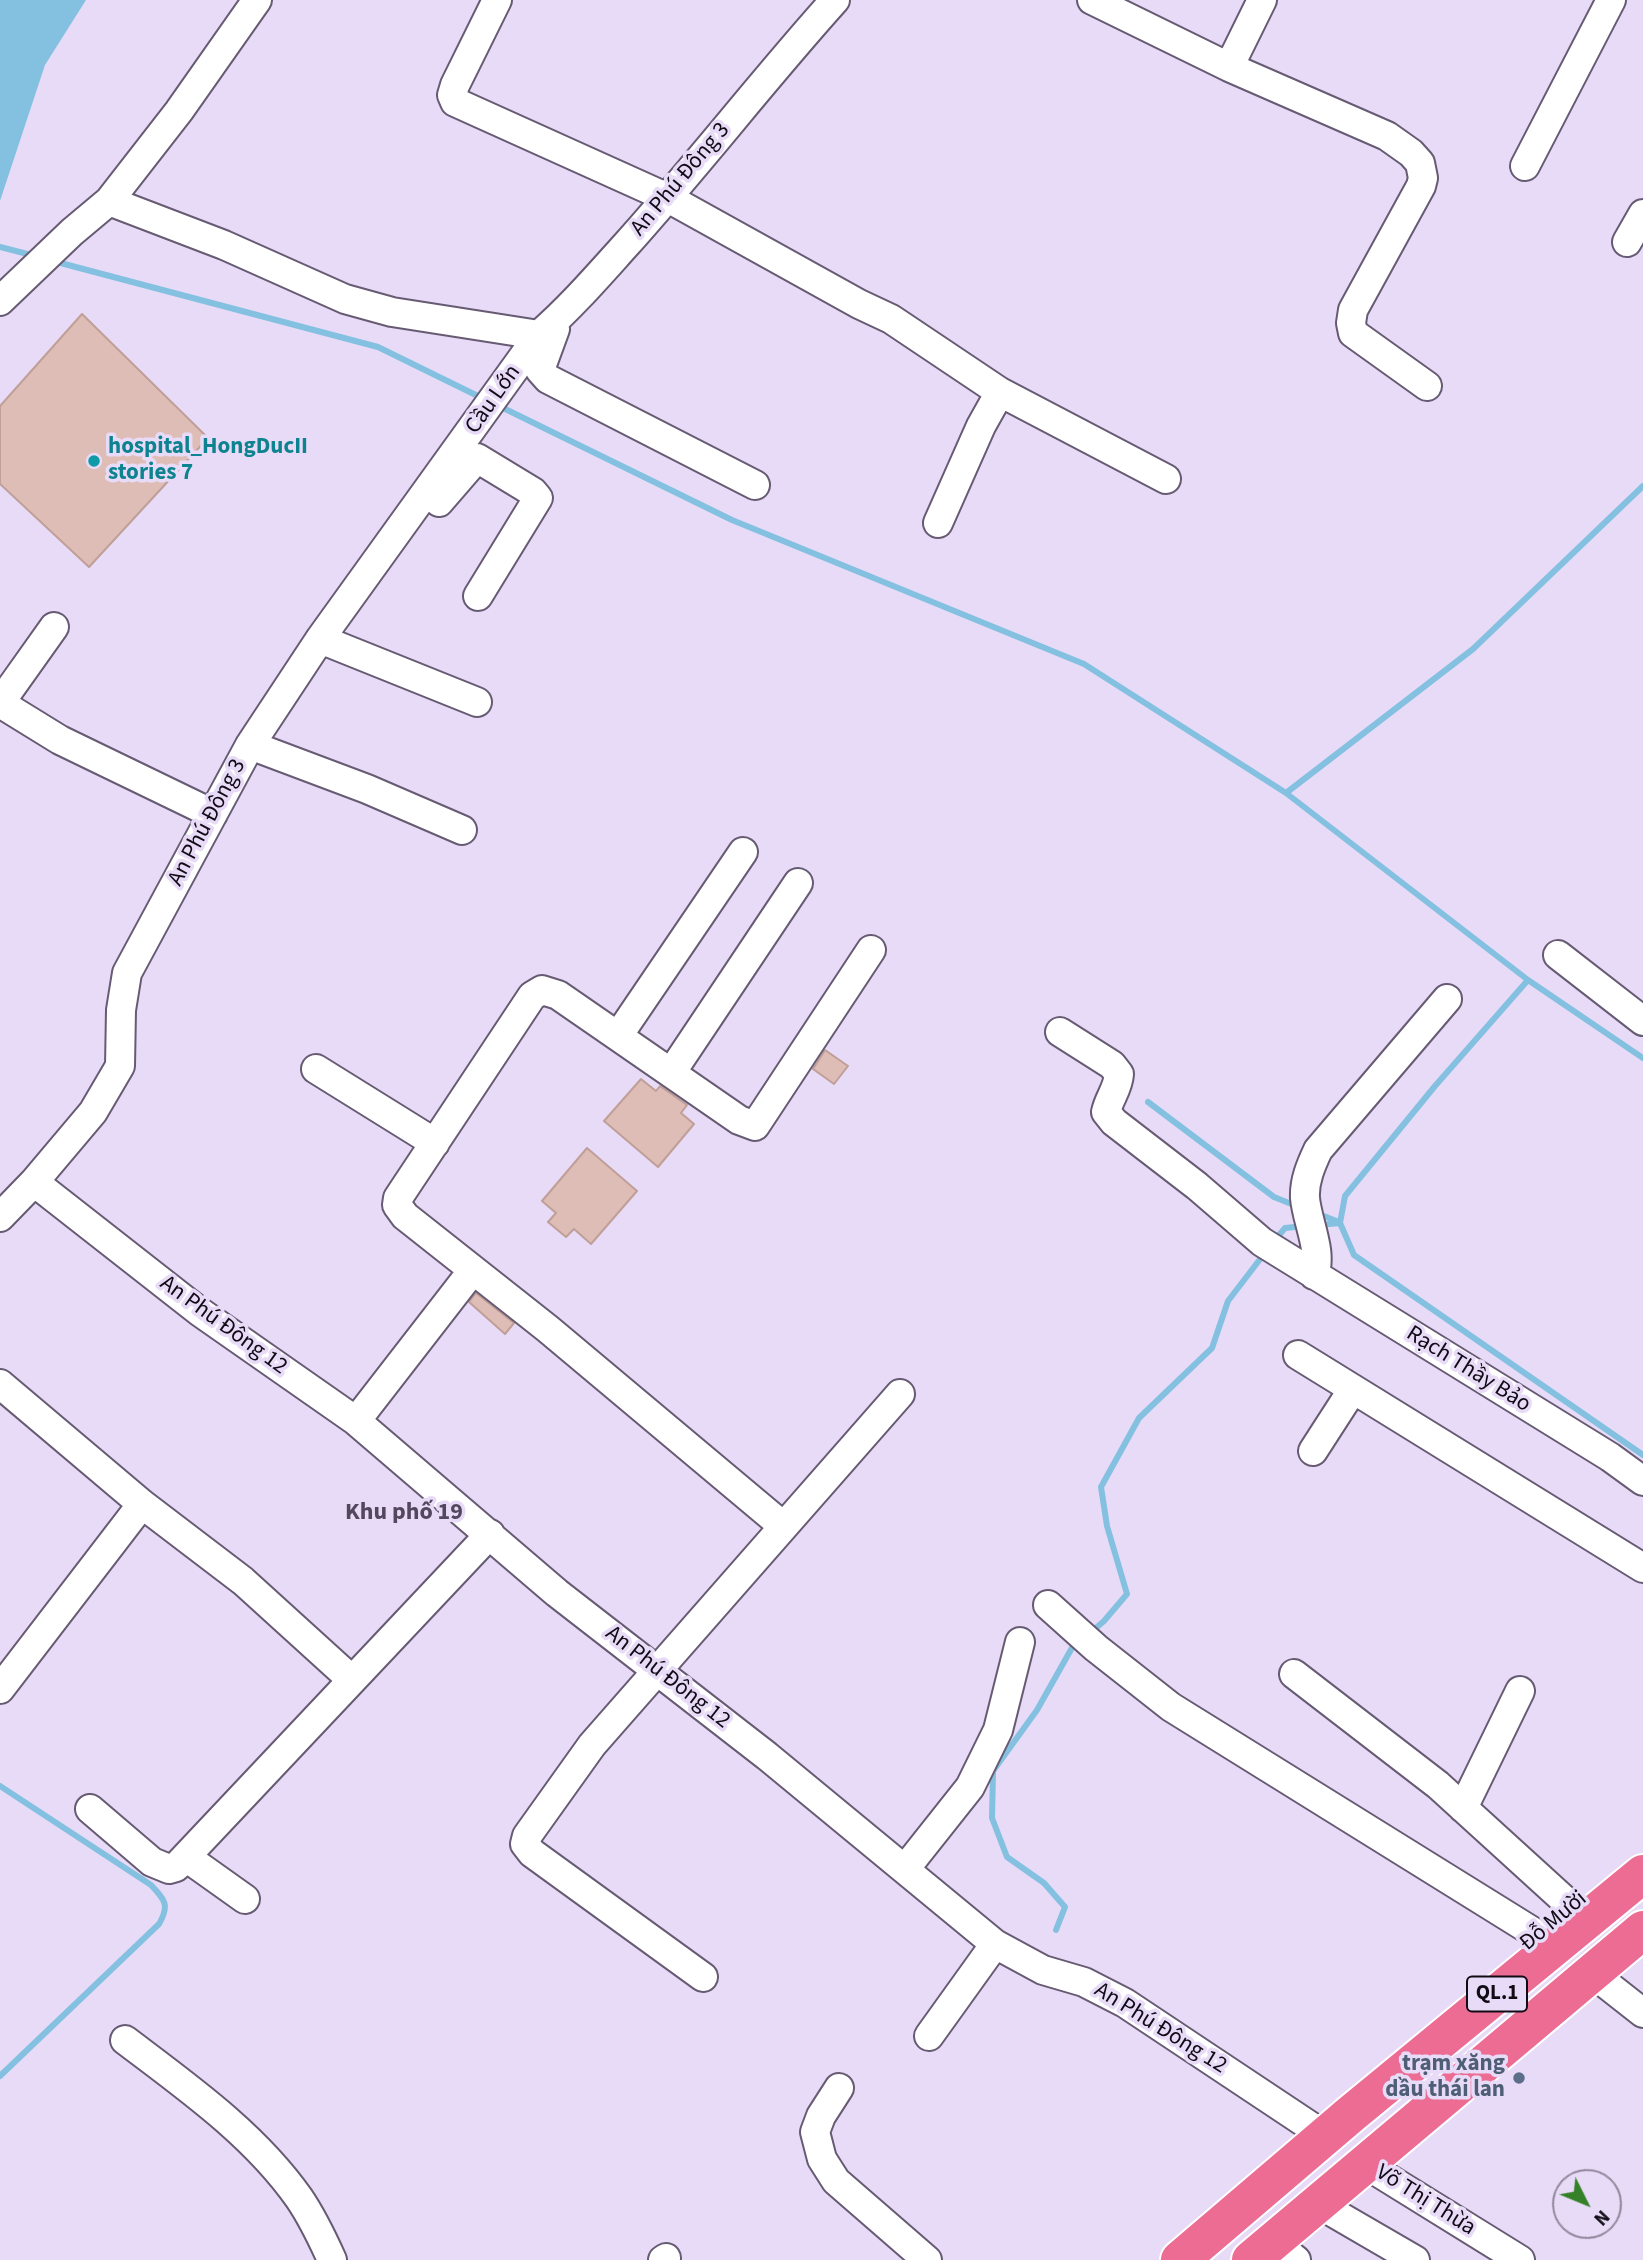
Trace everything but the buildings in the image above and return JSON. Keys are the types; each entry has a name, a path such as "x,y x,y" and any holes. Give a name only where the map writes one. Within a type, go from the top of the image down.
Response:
{"highway":[{"name":"Đỗ Mười","path":"1338,2125 1371,2073 1643,1848"},
{"name":"Đỗ Mười","path":"1180,2260 1338,2125 1643,1874"},
{"name":"QL.1","path":"1278,2258 1357,2171 1587,1984 1643,1930"},
{"name":"QL.1","path":"1587,1984 1623,1972 1643,1956"},
{"path":"1338,2125 1357,2171"},
{"name":"QL.1","path":"1278,2258 1341,2206 1357,2171"}],"street":[{"path":"6,294 109,201 179,111 257,0"},
{"path":"498,0 454,85 452,95 455,102 668,198 891,319 1000,392 1166,480"},
{"name":"An Phú Đông 3","path":"541,336 668,198 783,57 835,0"},
{"path":"1093,0 1229,67 1387,136 1420,163 1423,178 1421,186 1353,310 1351,324 1353,333 1427,386"},
{"path":"1229,67 1262,0"},
{"path":"1525,166 1611,0"},
{"path":"109,201 224,246 345,299 392,312 541,336 540,370 548,379 755,485"},
{"path":"1627,242 1643,214"},
{"name":"Cầu Lớn","path":"463,443 541,336"},
{"path":"938,523 981,426 1000,392"},
{"name":"An Phú Đông 3","path":"0,1217 93,1112 120,1066 121,1010 127,973 250,745 320,639 463,443"},
{"path":"410,514 440,501 477,458 533,492 538,498 478,596"},
{"path":"54,627 0,704 60,740 213,814"},
{"path":"320,639 477,702"},
{"path":"250,745 367,789 463,830"},
{"path":"618,1036 743,852"},
{"path":"671,1073 799,883"},
{"path":"783,1526 548,1329 405,1216 397,1205 398,1198 532,996 542,990 558,995 738,1120 755,1126 871,950"},
{"path":"1558,955 1643,1021"},
{"path":"1303,1268 1317,1259 1305,1198 1308,1172 1318,1150 1447,999"},
{"name":"Rạch Thầy Bảo","path":"1060,1032 1112,1065 1119,1074 1118,1086 1109,1100 1106,1112 1114,1122 1197,1186 1262,1242 1610,1457 1643,1481"},
{"path":"316,1069 435,1143"},
{"name":"An Phú Đông 12","path":"34,1181 200,1312 356,1421 557,1593 657,1670 995,1944 1043,1970 1084,1982 1125,2003 1338,2125"},
{"path":"356,1421 473,1270"},
{"path":"1298,1355 1643,1568"},
{"path":"0,1384 142,1504 243,1581 352,1680"},
{"path":"1313,1451 1353,1389"},
{"path":"703,1977 532,1853 525,1844 532,1828 592,1745 900,1394"},
{"path":"0,1689 142,1504"},
{"path":"90,1810 161,1867 176,1867 490,1534"},
{"path":"1048,1605 1096,1648 1171,1707 1538,1935"},
{"path":"905,1869 970,1787 999,1730 1020,1642"},
{"path":"1294,1674 1438,1785 1572,1907"},
{"path":"1463,1808 1520,1690"},
{"path":"186,1857 245,1899"},
{"path":"929,2036 995,1944"},
{"path":"1587,1984 1643,2013"},
{"path":"125,2040 189,2088 256,2147 300,2199 332,2260"},
{"path":"839,2088 821,2116 815,2132 822,2159 836,2181 927,2260"},
{"name":"Võ Thị Thừa","path":"1357,2171 1520,2260"},
{"path":"1334,2213 1415,2260"}],"water":[{"path":"0,0 86,0 45,65 0,201"}],"waterway":[{"path":"0,247 35,256"},
{"path":"53,261 378,347 484,399"},
{"path":"497,405 732,520 1084,664 1286,793 1528,980 1643,1058"},
{"path":"1286,793 1473,649 1643,486"},
{"path":"1528,980 1435,1086 1345,1196 1340,1223 1354,1255 1643,1455"},
{"path":"1148,1102 1274,1197 1299,1207"},
{"path":"1316,1213 1339,1222"},
{"path":"1319,1225 1340,1223"},
{"path":"1275,1240 1285,1228 1304,1226"},
{"path":"1089,1634 1127,1594 1107,1526 1101,1487 1139,1418 1212,1348 1228,1301 1264,1254"},
{"path":"1056,1930 1065,1907 1044,1883 1007,1857 992,1818 993,1771 1037,1710 1073,1646 1078,1643"},
{"path":"0,1786 151,1885 163,1899 165,1907 159,1924 0,2076"}],"place":[{"name":"hospital_HongDucII stories 7","path":"94,461"},
{"name":"trạm xăng dầu thái lan","path":"1519,2078"}],"district":[{"name":"Khu phố 19","path":"404,1514"}]}
